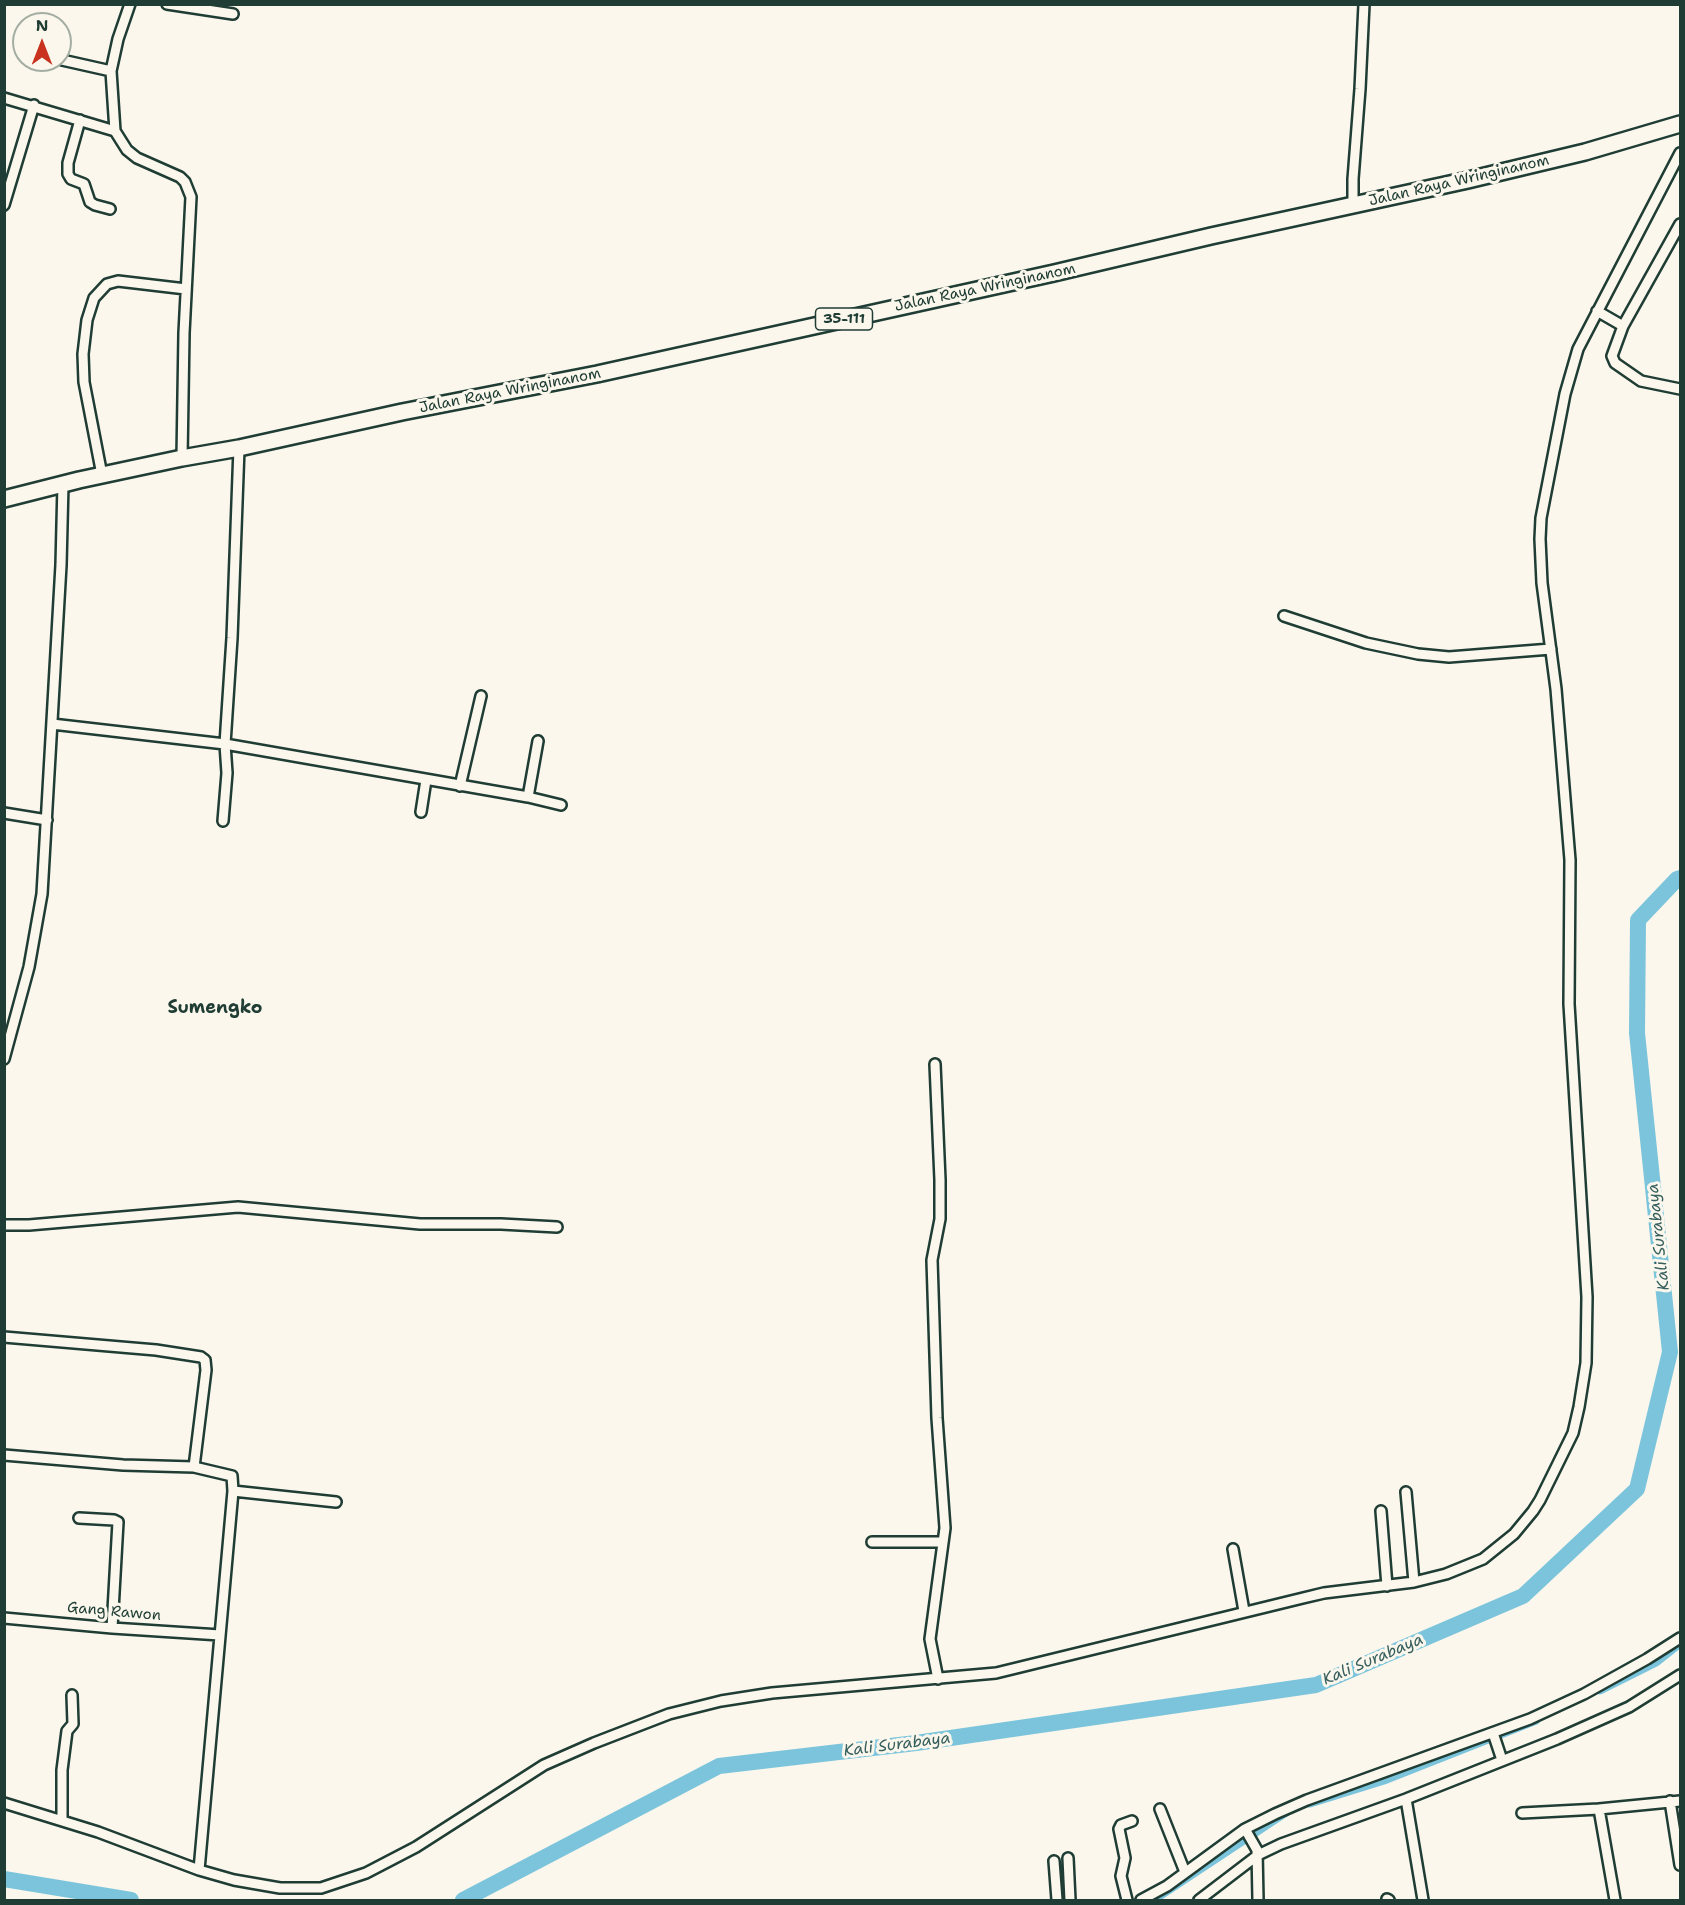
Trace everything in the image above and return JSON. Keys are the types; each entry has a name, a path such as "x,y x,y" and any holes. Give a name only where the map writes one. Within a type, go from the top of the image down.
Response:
{"main road":[{"name":"Jalan Raya Wringinanom","path":"4,499 63,484 402,412 597,374 1054,273 1211,236 1353,199 1585,152 1680,124"}],"street":[{"path":"130,4 118,39 111,71 115,131 127,150 137,158 180,177 189,190 191,210 186,289 182,459"},
{"path":"166,4 233,14"},
{"path":"1353,199 1364,4"},
{"path":"72,62 111,71"},
{"path":"4,98 34,105 115,131"},
{"path":"4,206 34,105"},
{"path":"80,120 68,163 68,174 71,179 84,184 90,202 110,209"},
{"path":"4,1803 62,1820 234,1880 302,1890 333,1886 366,1873 416,1847 544,1765 669,1714 721,1701 772,1693 1004,1672 1324,1593 1414,1582 1446,1574 1483,1559 1514,1533 1533,1511 1571,1438 1576,1422 1584,1377 1587,1298 1569,1004 1570,860 1541,562 1542,505 1569,377 1578,349 1680,153"},
{"path":"1680,224 1623,326 1613,352 1615,363 1641,381 1680,389"},
{"path":"102,476 84,382 83,354 94,298 107,284 118,281 186,289"},
{"path":"1597,311 1623,326"},
{"path":"223,821 239,448"},
{"path":"4,1059 28,967 42,894 61,565 63,484"},
{"path":"1284,616 1366,643 1418,654 1449,657 1551,649"},
{"path":"460,786 481,696"},
{"path":"52,724 225,744 528,796 561,805"},
{"path":"528,796 538,741"},
{"path":"421,812 426,780"},
{"path":"4,813 47,820"},
{"path":"935,1064 940,1219 934,1247 933,1268 937,1418 944,1516 943,1542 930,1639 938,1679"},
{"path":"4,1225 29,1225 238,1207 420,1224 556,1227"},
{"path":"4,1337 156,1350 201,1357 206,1364 206,1370 194,1467"},
{"path":"4,1455 123,1465 194,1467 232,1476 233,1491 200,1870"},
{"path":"233,1491 336,1502"},
{"path":"1406,1492 1414,1582"},
{"path":"1381,1511 1387,1586"},
{"path":"79,1518 118,1522 112,1629"},
{"path":"872,1542 943,1542"},
{"path":"1233,1549 1245,1611"},
{"name":"Gang Rawon","path":"4,1618 112,1629 220,1635"},
{"path":"1141,1900 1162,1890 1246,1831 1308,1800 1493,1735 1530,1719 1584,1694 1680,1638"},
{"path":"1204,1899 1258,1852 1406,1799 1501,1758 1557,1739 1623,1710 1680,1675"},
{"path":"62,1820 62,1770 67,1731 73,1724 72,1695"},
{"path":"1493,1735 1501,1758"},
{"path":"1406,1799 1423,1900"},
{"path":"1670,1801 1680,1865"},
{"path":"1522,1813 1599,1809 1680,1801"},
{"path":"1160,1809 1185,1872"},
{"path":"1599,1809 1615,1900"},
{"path":"1126,1900 1121,1876 1125,1858 1119,1829 1121,1825 1132,1821"},
{"path":"1246,1831 1258,1852 1258,1900"},
{"path":"1068,1858 1070,1900"},
{"path":"1054,1861 1057,1900"}],"waterway":[{"name":"Kali Surabaya","path":"463,1900 719,1766 916,1743 1316,1685 1523,1596 1637,1489 1670,1352 1637,1033 1638,920 1680,878"},
{"path":"1600,1690 1656,1662 1680,1643"},
{"path":"1310,1803 1384,1780 1536,1720"},
{"path":"1153,1900 1286,1812"},
{"name":"Kali Surabaya","path":"4,1879 131,1900"}],"district":[{"name":"Sumengko","path":"215,1008"}]}
